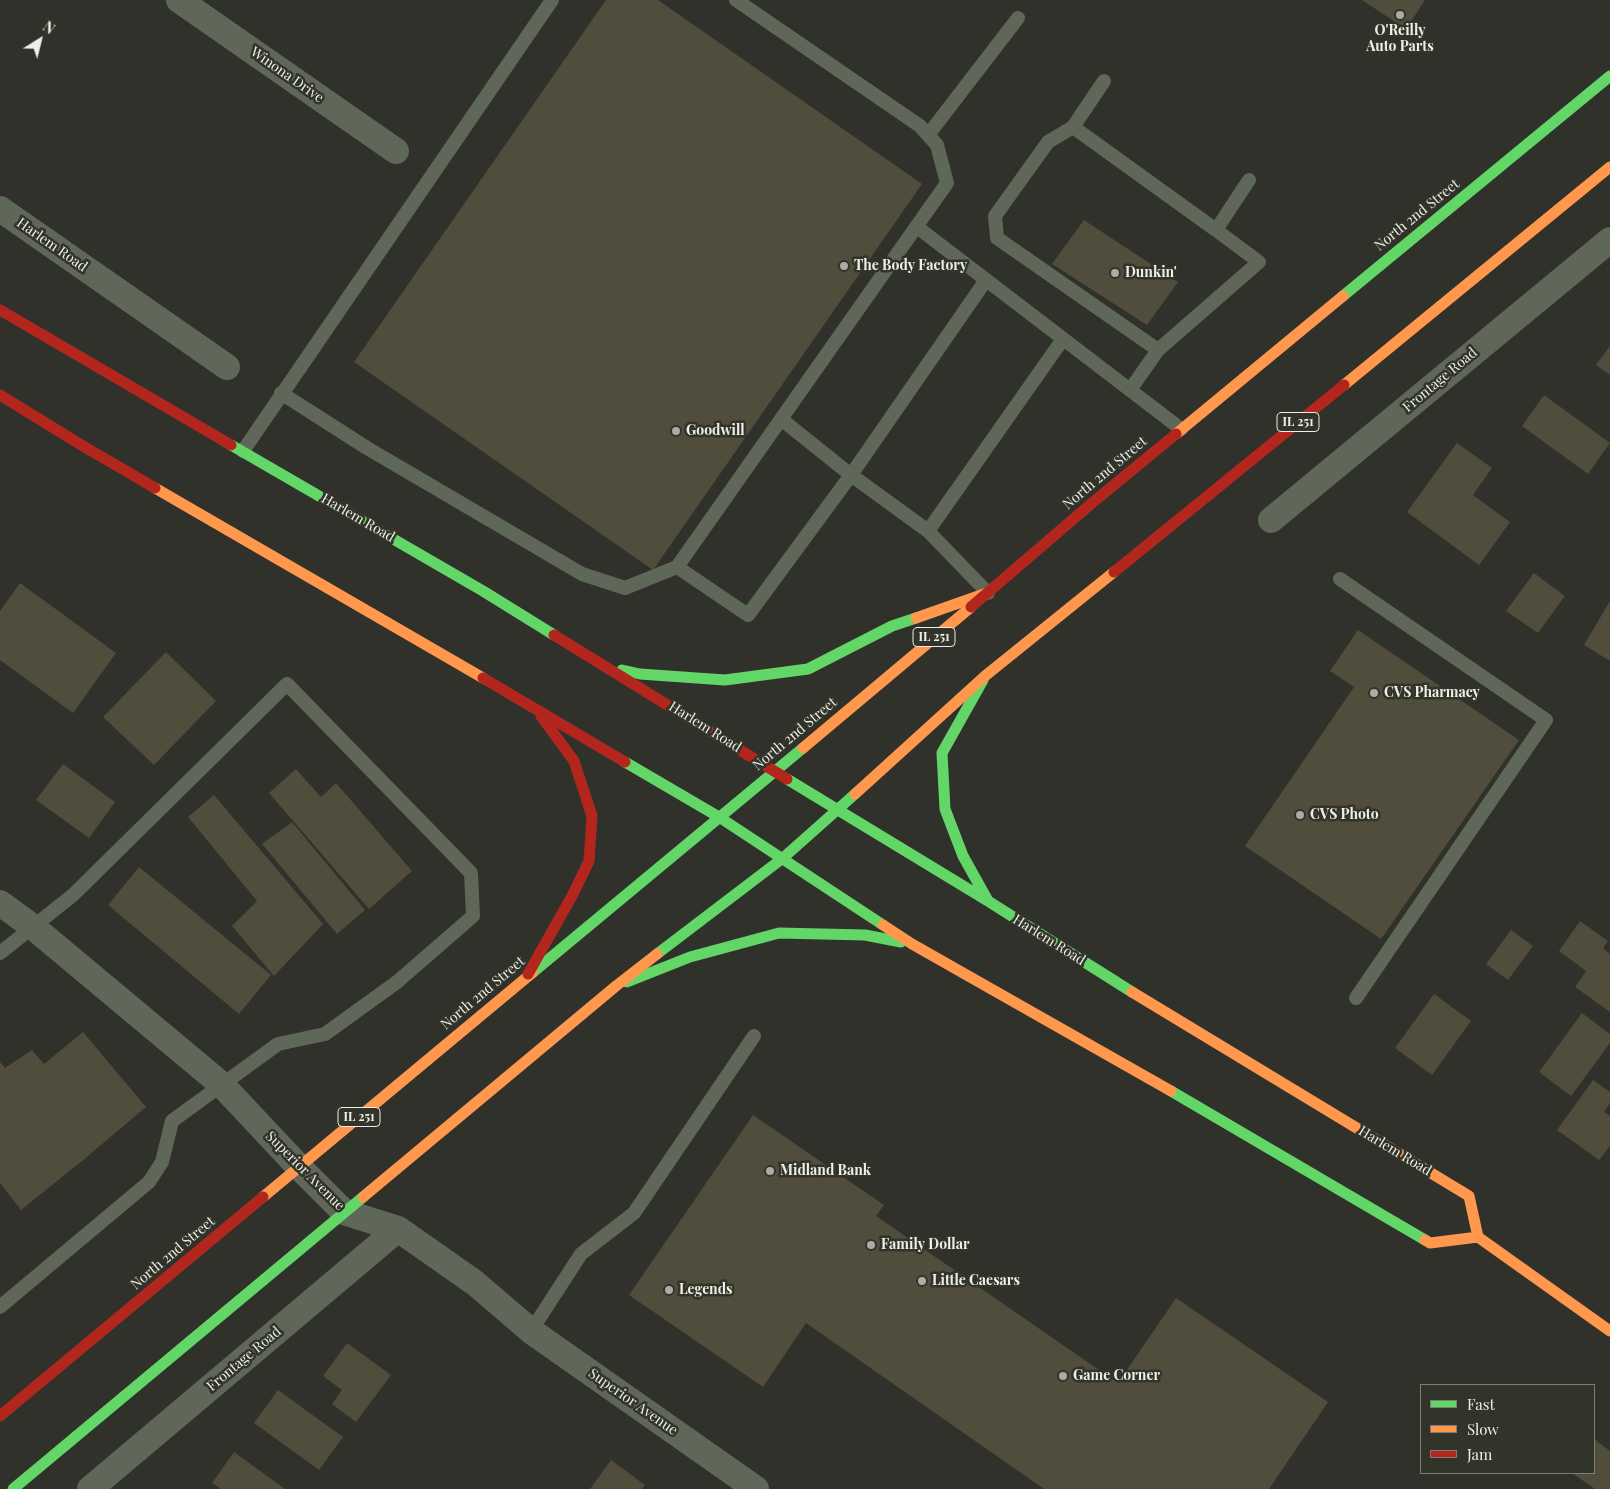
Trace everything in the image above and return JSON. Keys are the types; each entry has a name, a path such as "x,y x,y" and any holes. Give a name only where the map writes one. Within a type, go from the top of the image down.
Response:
{"main road":[{"name":"North 2nd Street","path":"0,1416 528,974 988,593 1092,503 1610,76"},
{"name":"IL 251","path":"13,1489 616,986 783,858 985,676 1178,522 1610,167"},
{"name":"Harlem Road","path":"0,310 483,591 1133,992 1469,1196 1478,1237"},
{"path":"0,395 91,451 534,707 719,817 912,944 1093,1046 1430,1243 1478,1237 1610,1330"},
{"path":"606,666 640,674 725,680 808,669 892,626 988,593"},
{"path":"985,676 942,754 945,809 964,856 988,901"},
{"path":"528,974 572,896 589,861 592,816 574,761 534,707"},
{"path":"616,986 690,957 778,933 865,935 912,944"}],"street":[{"name":"Winona Drive","path":"179,0 396,151"},
{"name":"Harlem Road","path":"0,209 227,366"},
{"name":"Frontage Road","path":"1271,520 1610,240"},
{"name":"Superior Avenue","path":"0,903 32,927 221,1084 344,1212 398,1229 476,1283 531,1331 756,1489"},
{"name":"Frontage Road","path":"90,1489 398,1229"}],"lane":[{"path":"243,451 552,0"},
{"path":"281,393 367,448 582,574 625,588 677,567 947,183 937,145 920,126 736,0"},
{"path":"928,135 1018,18"},
{"path":"1104,81 1072,127 1048,142 995,216 997,238 1158,350"},
{"path":"1072,127 1259,262 1158,350 1130,390"},
{"path":"1216,230 1249,180"},
{"path":"917,227 1181,429"},
{"path":"677,567 748,615 851,475 986,280"},
{"path":"928,531 1063,339"},
{"path":"780,420 928,531 988,593"},
{"path":"1340,579 1546,720 1356,998"},
{"path":"0,954 73,895 287,684 471,873 473,916 397,982 325,1034 278,1044 172,1121 162,1162 149,1182 0,1307"},
{"path":"531,1331 582,1254 634,1213 754,1036"}],"building":[{"path":"606,0 658,0 922,184 653,570 354,362"},
{"name":"O'Reilly Auto Parts","path":"1362,0 1425,0 1406,29"},
{"name":"Dunkin'","path":"1084,220 1178,282 1147,325 1052,264"},
{"path":"1610,346 1610,375 1596,365"},
{"path":"1544,395 1610,443 1588,474 1522,426"},
{"path":"1457,443 1492,468 1473,495 1510,522 1479,565 1407,512"},
{"path":"1534,573 1565,596 1538,633 1506,611"},
{"path":"20,583 116,653 73,713 0,660 0,611"},
{"path":"1610,601 1610,661 1584,645"},
{"name":"CVS Pharmacy","path":"1358,630 1519,740 1381,939 1245,846 1354,687 1330,671"},
{"path":"166,652 216,701 154,765 103,717"},
{"path":"63,764 115,802 89,838 36,800"},
{"path":"296,769 321,797 336,783 412,871 369,909 269,793"},
{"path":"214,795 323,924 274,976 232,926 257,901 188,817"},
{"path":"292,822 365,910 337,934 262,844"},
{"path":"139,867 271,975 239,1014 108,905"},
{"path":"1580,921 1608,941 1603,948 1610,954 1610,1012 1575,987 1586,971 1559,951"},
{"path":"1511,930 1533,946 1508,980 1486,964"},
{"path":"1434,994 1471,1021 1432,1075 1395,1048"},
{"path":"1582,1013 1610,1034 1610,1043 1571,1096 1539,1072"},
{"path":"83,1032 146,1107 21,1210 0,1183 0,1062 5,1068 32,1050 44,1064"},
{"path":"1593,1080 1610,1092 1610,1103 1604,1112 1610,1116 1610,1146 1599,1160 1557,1130"},
{"path":"753,1115 884,1205 876,1216 1118,1383 1176,1298 1328,1402 1269,1489 1044,1489 806,1323 763,1387 629,1295"},
{"path":"347,1343 391,1375 356,1422 332,1404 342,1390 323,1376"},
{"path":"278,1390 343,1437 319,1470 254,1423"},
{"path":"1595,1440 1610,1451 1610,1489 1595,1489 1573,1474 1595,1474"},
{"path":"234,1452 285,1489 221,1489 212,1483"},
{"path":"611,1460 645,1485 642,1489 590,1489"}],"traffic: fast":[{"path":"1343,296 1610,76"},
{"path":"231,445 483,591 554,635"},
{"path":"622,670 640,674 725,680 808,669 892,626 916,618"},
{"path":"983,680 942,753 945,809 963,856 987,899"},
{"path":"532,973 803,748"},
{"path":"625,762 719,817 883,925"},
{"path":"787,779 988,901 1132,992"},
{"path":"657,954 783,858 855,794"},
{"path":"627,982 690,957 779,933 865,935 901,942"},
{"path":"1171,1091 1425,1240"},
{"path":"13,1489 363,1197"}],"traffic: slow":[{"path":"1344,385 1610,167"},
{"path":"1176,434 1343,296"},
{"path":"155,488 483,678"},
{"path":"855,794 985,676 1114,572"},
{"path":"916,618 987,593"},
{"path":"803,748 971,607"},
{"path":"883,925 912,944 1171,1091"},
{"path":"363,1197 657,954"},
{"path":"263,1197 532,973"},
{"path":"1132,992 1469,1196 1478,1237"},
{"path":"1425,1240 1430,1243 1478,1237 1610,1331"}],"traffic: jam":[{"path":"0,310 231,445"},
{"path":"1114,572 1344,385"},
{"path":"0,395 155,488"},
{"path":"971,607 1176,434"},
{"path":"554,635 787,779"},
{"path":"483,678 625,762"},
{"path":"528,974 572,896 589,861 592,816 574,761 541,716"},
{"path":"0,1416 263,1197"}],"place":[{"name":"O'Reilly Auto Parts","path":"1400,15"},
{"name":"The Body Factory","path":"844,266"},
{"name":"Dunkin'","path":"1115,273"},
{"name":"Goodwill","path":"676,431"},
{"name":"CVS Pharmacy","path":"1374,693"},
{"name":"CVS Photo","path":"1300,815"},
{"name":"Midland Bank","path":"770,1171"},
{"name":"Family Dollar","path":"871,1245"},
{"name":"Little Caesars","path":"922,1281"},
{"name":"Legends","path":"669,1290"},
{"name":"Game Corner","path":"1063,1376"}]}
